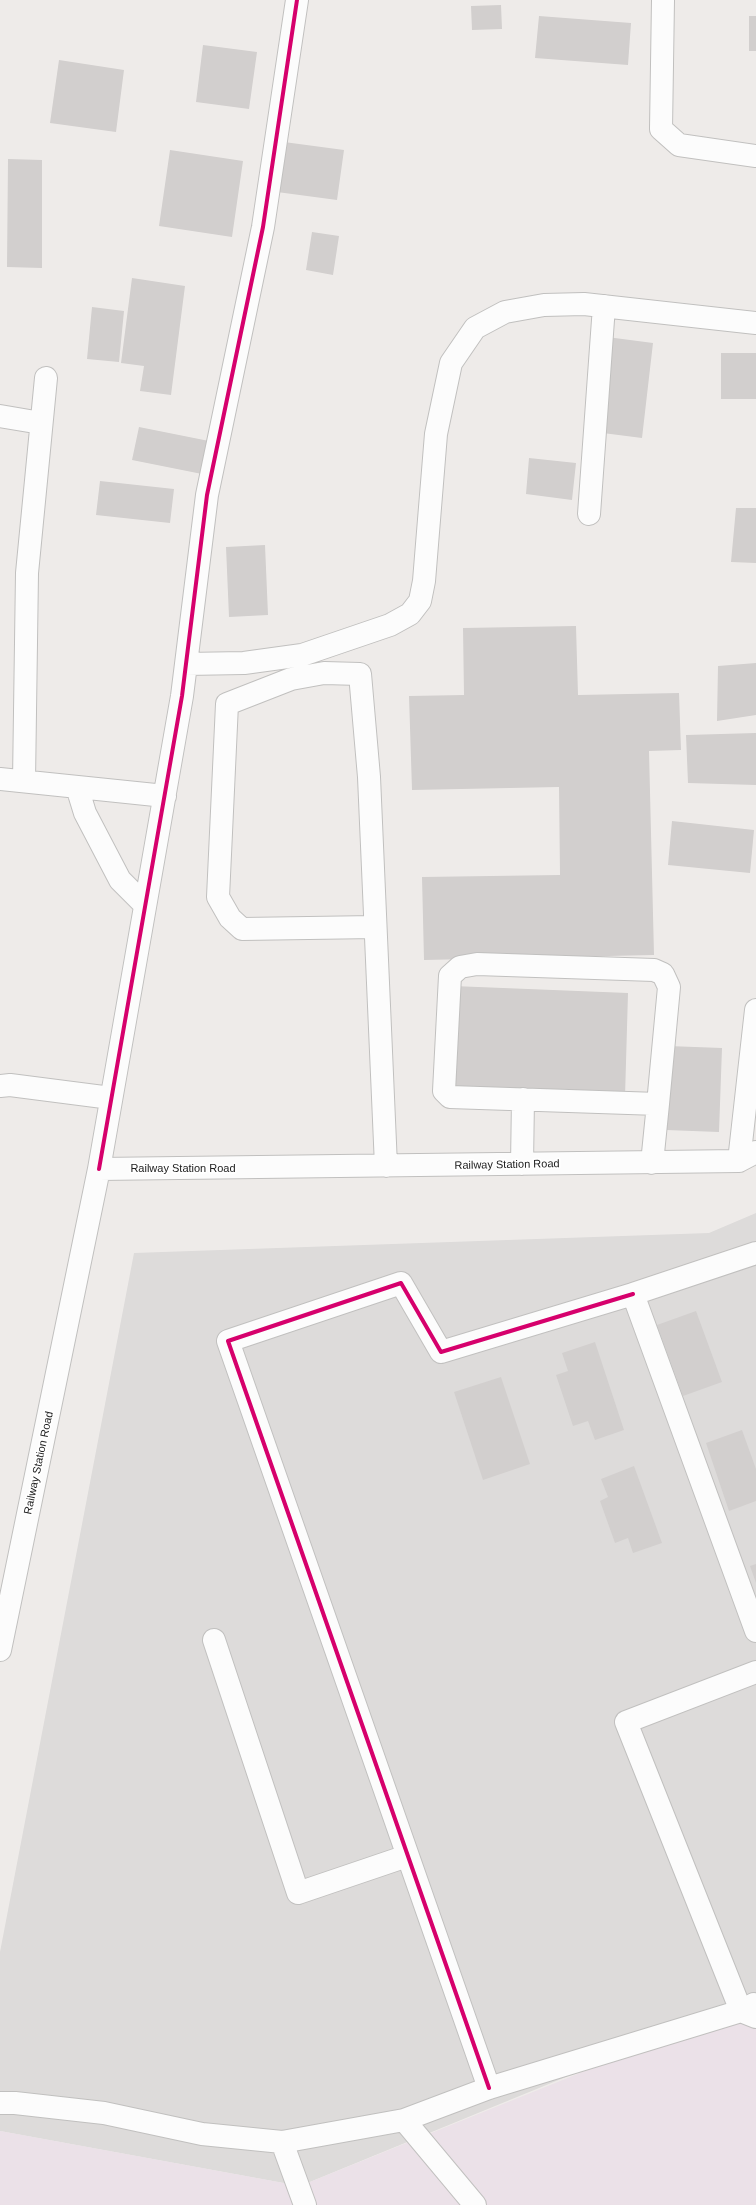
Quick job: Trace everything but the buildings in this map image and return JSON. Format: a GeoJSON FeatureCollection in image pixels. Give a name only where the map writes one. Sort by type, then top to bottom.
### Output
{"type":"FeatureCollection","features":[{"type":"Feature","properties":{"kind":"street"},"geometry":{"type":"LineString","coordinates":[[99,1170],[165,796],[186,664],[207,495],[263,228],[297,0]]}},
{"type":"Feature","properties":{"kind":"street"},"geometry":{"type":"LineString","coordinates":[[663,0],[661,129],[679,145],[756,156]]}},
{"type":"Feature","properties":{"kind":"street"},"geometry":{"type":"LineString","coordinates":[[186,664],[244,663],[302,655],[390,625],[410,614],[420,601],[424,581],[436,434],[451,363],[475,328],[505,312],[544,305],[604,306],[756,323]]}},
{"type":"Feature","properties":{"kind":"street"},"geometry":{"type":"LineString","coordinates":[[589,514],[604,306]]}},
{"type":"Feature","properties":{"kind":"street"},"geometry":{"type":"LineString","coordinates":[[24,781],[27,573],[46,378]]}},
{"type":"Feature","properties":{"kind":"street"},"geometry":{"type":"LineString","coordinates":[[0,416],[41,423]]}},
{"type":"Feature","properties":{"kind":"street"},"geometry":{"type":"LineString","coordinates":[[374,927],[242,929],[230,918],[218,897],[227,704],[291,679],[324,672],[360,674],[369,777],[374,927],[386,1166]]}},
{"type":"Feature","properties":{"kind":"street"},"geometry":{"type":"LineString","coordinates":[[0,779],[165,796]]}},
{"type":"Feature","properties":{"kind":"street"},"geometry":{"type":"LineString","coordinates":[[77,787],[85,813],[120,880],[145,905]]}},
{"type":"Feature","properties":{"kind":"street"},"geometry":{"type":"LineString","coordinates":[[652,1163],[658,1104],[669,987],[663,974],[654,970],[477,964],[460,967],[450,976],[444,1091],[450,1097],[658,1104]]}},
{"type":"Feature","properties":{"kind":"street"},"geometry":{"type":"LineString","coordinates":[[747,1157],[756,1010]]}},
{"type":"Feature","properties":{"kind":"street"},"geometry":{"type":"LineString","coordinates":[[0,1086],[10,1085],[111,1098]]}},
{"type":"Feature","properties":{"kind":"street"},"geometry":{"type":"LineString","coordinates":[[522,1164],[523,1099]]}},
{"type":"Feature","properties":{"kind":"street","name":"Railway Station Road"},"geometry":{"type":"LineString","coordinates":[[0,1650],[99,1170],[652,1163],[747,1157]]}},
{"type":"Feature","properties":{"kind":"street"},"geometry":{"type":"LineString","coordinates":[[489,2088],[228,1341],[401,1283],[441,1352],[633,1294],[756,1253]]}},
{"type":"Feature","properties":{"kind":"street"},"geometry":{"type":"LineString","coordinates":[[633,1294],[756,1631]]}},
{"type":"Feature","properties":{"kind":"street"},"geometry":{"type":"LineString","coordinates":[[214,1640],[298,1893],[407,1856]]}},
{"type":"Feature","properties":{"kind":"street"},"geometry":{"type":"LineString","coordinates":[[0,2103],[16,2103],[104,2113],[202,2134],[282,2142],[404,2120],[489,2088],[751,2010],[626,1722],[756,1672]]}},
{"type":"Feature","properties":{"kind":"street"},"geometry":{"type":"LineString","coordinates":[[404,2120],[475,2205]]}},
{"type":"Feature","properties":{"kind":"street"},"geometry":{"type":"LineString","coordinates":[[282,2142],[304,2205]]}},
{"type":"Feature","properties":{"kind":"shaded area"},"geometry":{"type":"Polygon","coordinates":[[[756,1213],[756,1999],[300,2186],[0,2131],[0,1952],[134,1253],[709,1233],[756,1213]]]}},
{"type":"Feature","properties":{"kind":"shaded area"},"geometry":{"type":"Polygon","coordinates":[[[756,2002],[756,2205],[0,2205],[0,2131],[300,2186],[756,2002]]]}},
{"type":"Feature","properties":{"kind":"cycle path"},"geometry":{"type":"LineString","coordinates":[[99,1169],[182,696],[207,495],[263,227],[297,0]]}},
{"type":"Feature","properties":{"kind":"cycle path"},"geometry":{"type":"LineString","coordinates":[[489,2088],[228,1341],[401,1283],[441,1352],[633,1294]]}}]}
